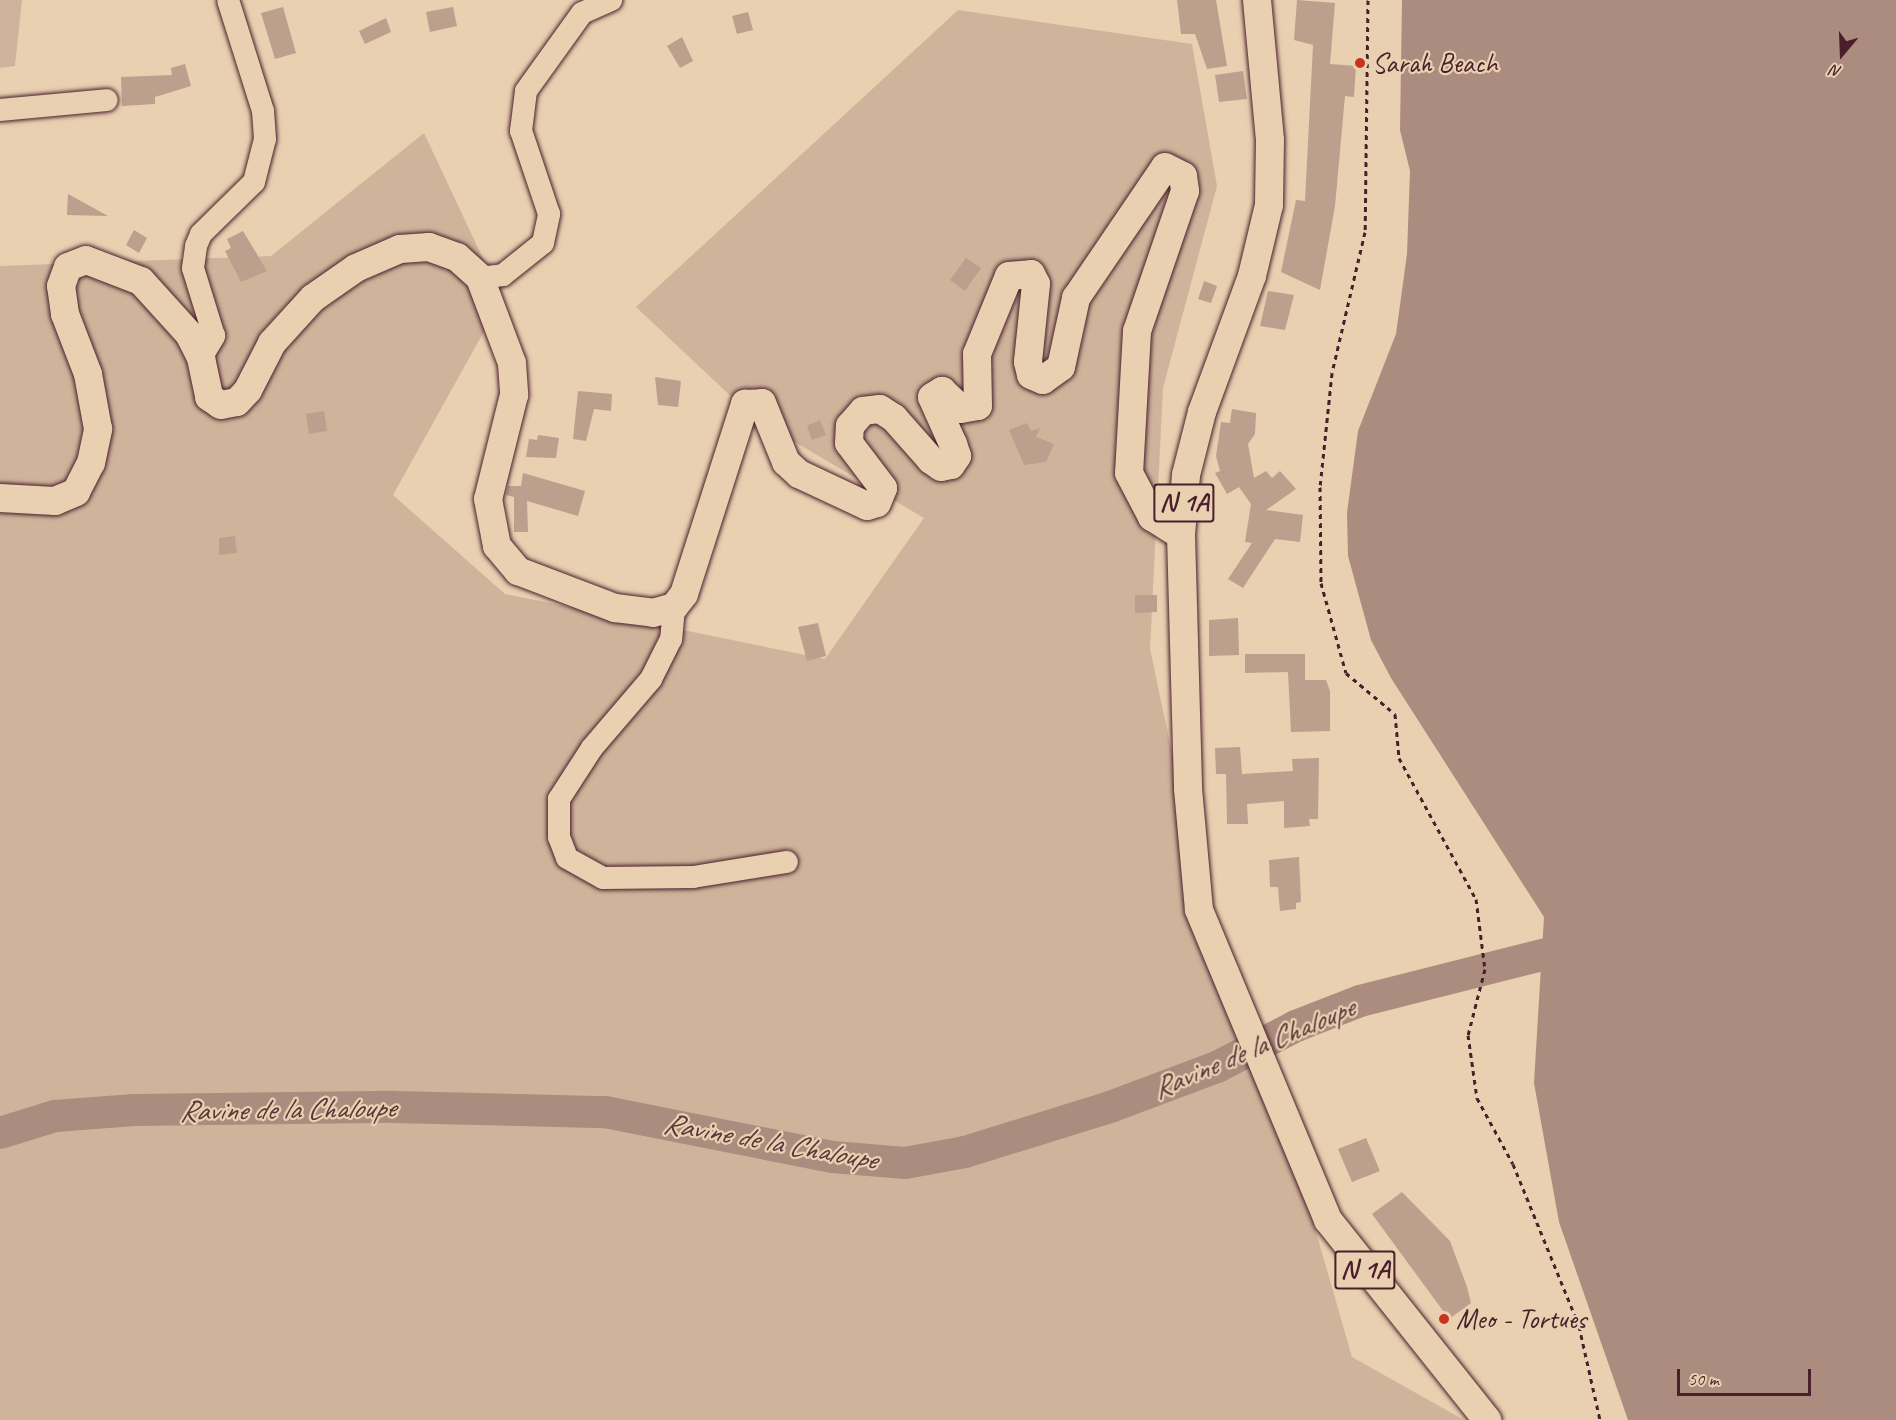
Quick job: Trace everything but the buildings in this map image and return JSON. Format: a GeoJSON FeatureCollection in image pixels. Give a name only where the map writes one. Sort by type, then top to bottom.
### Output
{"type":"FeatureCollection","features":[{"type":"Feature","properties":{"kind":"main road","name":"N 1A"},"geometry":{"type":"LineString","coordinates":[[1257,0],[1270,140],[1269,205],[1252,276],[1202,412],[1186,476],[1181,535],[1192,850],[1199,910],[1275,1100],[1328,1220],[1487,1420]]}},
{"type":"Feature","properties":{"kind":"main road"},"geometry":{"type":"LineString","coordinates":[[0,498],[55,501],[76,492],[91,463],[98,429],[88,374],[65,315],[61,286],[68,267],[86,260],[141,281],[169,308],[201,358],[209,398],[221,405],[237,402],[290,316],[356,268],[400,249],[429,247],[457,257],[480,278],[512,363],[514,395],[488,499],[497,546],[518,571],[615,608],[653,613],[674,607],[687,586],[745,404],[762,403],[786,462],[799,474],[867,506],[877,503],[883,488],[849,443],[850,426],[863,411],[880,409],[931,460],[941,467],[951,465],[957,456],[932,397],[942,391],[961,409],[978,406],[977,354],[1009,276],[1031,273],[1036,284],[1028,362],[1032,375],[1043,380],[1060,367],[1076,298],[1165,167],[1184,176],[1185,191],[1137,331],[1129,472],[1152,517],[1181,535]]}},
{"type":"Feature","properties":{"kind":"street"},"geometry":{"type":"LineString","coordinates":[[201,358],[214,336],[193,268],[196,246],[254,182],[265,139],[263,111],[228,0]]}},
{"type":"Feature","properties":{"kind":"street"},"geometry":{"type":"LineString","coordinates":[[480,278],[503,275],[543,243],[549,214],[521,131],[526,91],[582,13],[611,0]]}},
{"type":"Feature","properties":{"kind":"street"},"geometry":{"type":"LineString","coordinates":[[0,110],[107,100]]}},
{"type":"Feature","properties":{"kind":"street"},"geometry":{"type":"LineString","coordinates":[[674,607],[671,639],[651,679],[592,748],[559,798],[559,837],[567,858],[603,878],[693,877],[787,862]]}},
{"type":"Feature","properties":{"kind":"path"},"geometry":{"type":"LineString","coordinates":[[1368,0],[1365,232],[1332,373],[1320,487],[1321,583],[1346,673],[1395,714],[1400,758],[1476,899],[1485,969],[1468,1035],[1477,1098],[1513,1164],[1579,1326],[1600,1420]]}},
{"type":"Feature","properties":{"kind":"shaded area"},"geometry":{"type":"Polygon","coordinates":[[[0,0],[22,0],[15,66],[0,68],[0,0]]]}},
{"type":"Feature","properties":{"kind":"shaded area"},"geometry":{"type":"Polygon","coordinates":[[[1402,0],[1896,0],[1896,1420],[1628,1420],[1559,1222],[1534,1083],[1544,917],[1391,678],[1371,640],[1348,556],[1347,513],[1358,431],[1396,334],[1407,254],[1410,171],[1400,130],[1402,0]]]}},
{"type":"Feature","properties":{"kind":"shaded area"},"geometry":{"type":"Polygon","coordinates":[[[958,10],[1192,44],[1217,186],[1163,388],[1150,649],[1206,913],[1308,1204],[1352,1357],[1464,1420],[0,1420],[0,266],[271,256],[424,133],[502,299],[393,495],[505,594],[825,659],[924,518],[754,418],[636,307],[958,10]]]}},
{"type":"Feature","properties":{"kind":"waterway","name":"Ravine de la Chaloupe"},"geometry":{"type":"LineString","coordinates":[[0,1133],[55,1116],[134,1110],[393,1107],[605,1112],[833,1157],[905,1163],[965,1152],[1110,1107],[1217,1067],[1296,1026],[1360,1001],[1546,954]]}},
{"type":"Feature","properties":{"kind":"place","name":"Sarah Beach"},"geometry":{"type":"Point","coordinates":[1360,63]}},
{"type":"Feature","properties":{"kind":"place","name":"Meo - Tortues"},"geometry":{"type":"Point","coordinates":[1444,1319]}}]}
